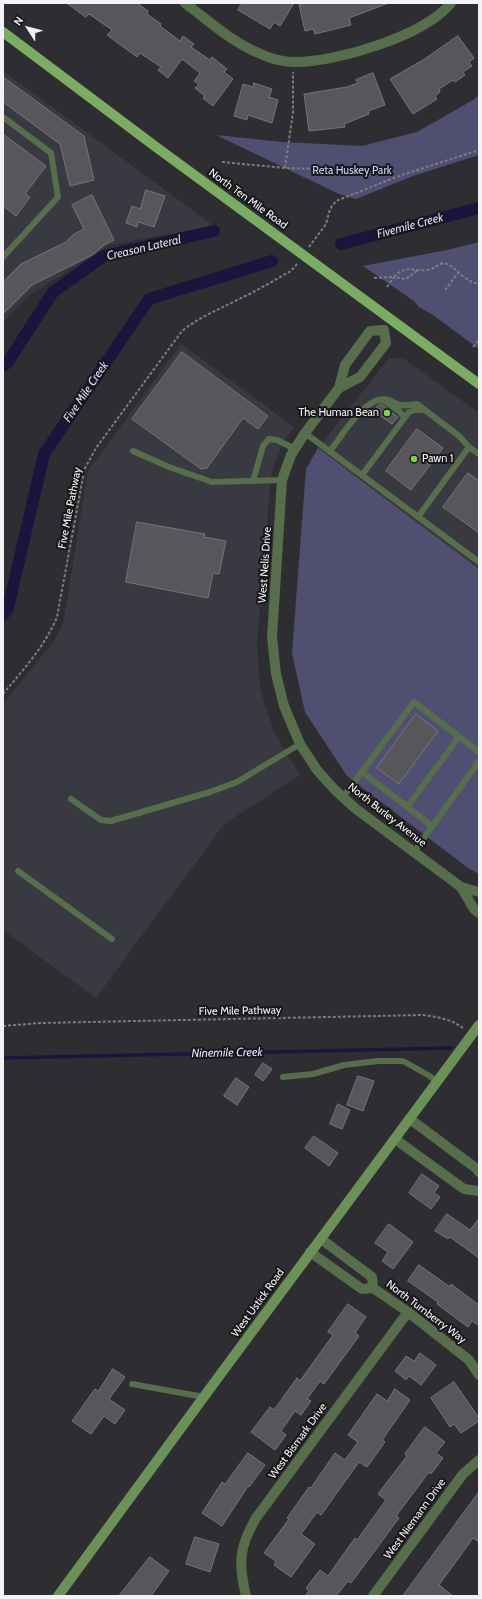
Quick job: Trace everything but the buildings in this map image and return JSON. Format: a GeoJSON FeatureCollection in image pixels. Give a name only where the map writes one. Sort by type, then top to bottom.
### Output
{"type":"FeatureCollection","features":[{"type":"Feature","properties":{"kind":"main road","name":"North Ten Mile Road"},"geometry":{"type":"LineString","coordinates":[[3,32],[156,147],[479,384]]}},
{"type":"Feature","properties":{"kind":"main road","name":"West Ustick Road"},"geometry":{"type":"LineString","coordinates":[[58,1596],[310,1252],[479,1025]]}},
{"type":"Feature","properties":{"kind":"street"},"geometry":{"type":"LineString","coordinates":[[185,3],[238,43],[264,56],[294,67],[328,60],[394,40],[425,24],[452,3]]}},
{"type":"Feature","properties":{"kind":"street","name":"West Nelis Drive"},"geometry":{"type":"LineString","coordinates":[[339,388],[360,377],[386,343],[384,330],[392,319]]}},
{"type":"Feature","properties":{"kind":"street","name":"West Nelis Drive"},"geometry":{"type":"LineString","coordinates":[[307,755],[300,744],[284,706],[276,674],[272,638],[282,480],[291,455],[305,433],[339,388],[345,365],[370,331],[384,330]]}},
{"type":"Feature","properties":{"kind":"street","name":"North Burley Avenue"},"geometry":{"type":"LineString","coordinates":[[307,755],[317,770],[356,809],[461,887],[479,892]]}},
{"type":"Feature","properties":{"kind":"street","name":"North Burley Avenue"},"geometry":{"type":"LineString","coordinates":[[461,887],[474,909],[479,913]]}},
{"type":"Feature","properties":{"kind":"street"},"geometry":{"type":"LineString","coordinates":[[410,1119],[479,1172]]}},
{"type":"Feature","properties":{"kind":"street"},"geometry":{"type":"LineString","coordinates":[[395,1139],[464,1189],[479,1191]]}},
{"type":"Feature","properties":{"kind":"street","name":"North Turnberry Way"},"geometry":{"type":"LineString","coordinates":[[321,1239],[372,1277],[373,1288]]}},
{"type":"Feature","properties":{"kind":"street","name":"North Turnberry Way"},"geometry":{"type":"LineString","coordinates":[[310,1252],[362,1289],[373,1288],[408,1312],[469,1360],[479,1375]]}},
{"type":"Feature","properties":{"kind":"street","name":"West Bismark Drive"},"geometry":{"type":"LineString","coordinates":[[246,1596],[241,1575],[241,1555],[247,1535],[256,1518],[408,1312]]}},
{"type":"Feature","properties":{"kind":"street","name":"West Niemann Drive"},"geometry":{"type":"LineString","coordinates":[[373,1596],[463,1474],[479,1460]]}},
{"type":"Feature","properties":{"kind":"lane"},"geometry":{"type":"LineString","coordinates":[[3,118],[51,153],[58,197],[3,257]]}},
{"type":"Feature","properties":{"kind":"lane"},"geometry":{"type":"LineString","coordinates":[[330,451],[368,403],[378,398],[388,398],[396,404],[404,406],[417,404],[460,436],[469,447],[479,454]]}},
{"type":"Feature","properties":{"kind":"lane"},"geometry":{"type":"LineString","coordinates":[[378,398],[384,400],[404,416]]}},
{"type":"Feature","properties":{"kind":"lane"},"geometry":{"type":"LineString","coordinates":[[362,475],[395,431],[404,416],[415,410],[424,410]]}},
{"type":"Feature","properties":{"kind":"lane"},"geometry":{"type":"LineString","coordinates":[[305,433],[479,562]]}},
{"type":"Feature","properties":{"kind":"lane"},"geometry":{"type":"LineString","coordinates":[[253,481],[263,446],[269,439],[277,440],[295,449]]}},
{"type":"Feature","properties":{"kind":"lane"},"geometry":{"type":"LineString","coordinates":[[418,517],[469,447]]}},
{"type":"Feature","properties":{"kind":"lane"},"geometry":{"type":"LineString","coordinates":[[133,451],[169,467],[212,482],[282,480]]}},
{"type":"Feature","properties":{"kind":"lane"},"geometry":{"type":"LineString","coordinates":[[343,797],[414,702],[479,752]]}},
{"type":"Feature","properties":{"kind":"lane"},"geometry":{"type":"LineString","coordinates":[[407,807],[459,736]]}},
{"type":"Feature","properties":{"kind":"lane"},"geometry":{"type":"LineString","coordinates":[[71,799],[101,820],[111,821],[210,792],[230,784],[300,744]]}},
{"type":"Feature","properties":{"kind":"lane"},"geometry":{"type":"LineString","coordinates":[[414,852],[479,761]]}},
{"type":"Feature","properties":{"kind":"lane"},"geometry":{"type":"LineString","coordinates":[[362,772],[432,826]]}},
{"type":"Feature","properties":{"kind":"lane"},"geometry":{"type":"LineString","coordinates":[[18,871],[112,939]]}},
{"type":"Feature","properties":{"kind":"lane"},"geometry":{"type":"LineString","coordinates":[[284,1077],[313,1074],[344,1065],[403,1061],[428,1074],[438,1082]]}},
{"type":"Feature","properties":{"kind":"lane"},"geometry":{"type":"LineString","coordinates":[[132,1384],[204,1397]]}},
{"type":"Feature","properties":{"kind":"path"},"geometry":{"type":"LineString","coordinates":[[285,168],[293,112],[294,67]]}},
{"type":"Feature","properties":{"kind":"path"},"geometry":{"type":"LineString","coordinates":[[317,236],[326,224],[332,205],[342,198],[396,176],[479,150]]}},
{"type":"Feature","properties":{"kind":"path"},"geometry":{"type":"LineString","coordinates":[[222,162],[285,168],[322,169]]}},
{"type":"Feature","properties":{"kind":"path"},"geometry":{"type":"LineString","coordinates":[[387,287],[394,277],[403,270],[430,270],[443,263],[451,265],[458,273],[469,281],[479,284]]}},
{"type":"Feature","properties":{"kind":"path"},"geometry":{"type":"LineString","coordinates":[[374,278],[394,277],[406,279],[418,270]]}},
{"type":"Feature","properties":{"kind":"path","name":"Five Mile Pathway"},"geometry":{"type":"LineString","coordinates":[[3,694],[51,632],[57,617],[83,477],[90,457],[182,331],[208,313],[240,299],[291,271]]}},
{"type":"Feature","properties":{"kind":"path"},"geometry":{"type":"LineString","coordinates":[[446,290],[458,273]]}},
{"type":"Feature","properties":{"kind":"path"},"geometry":{"type":"LineString","coordinates":[[473,347],[479,340]]}},
{"type":"Feature","properties":{"kind":"path","name":"Five Mile Pathway"},"geometry":{"type":"LineString","coordinates":[[3,1026],[40,1023],[423,1015],[440,1017],[454,1021],[472,1035]]}},
{"type":"Feature","properties":{"kind":"shaded area"},"geometry":{"type":"Polygon","coordinates":[[[3,71],[214,226],[109,245],[31,294],[3,322],[3,71]]]}},
{"type":"Feature","properties":{"kind":"shaded area"},"geometry":{"type":"Polygon","coordinates":[[[181,344],[294,427],[277,456],[271,476],[257,641],[260,689],[274,732],[300,775],[224,824],[96,998],[3,930],[3,704],[53,642],[63,624],[88,471],[181,344]]]}},
{"type":"Feature","properties":{"kind":"shaded area"},"geometry":{"type":"Polygon","coordinates":[[[389,358],[404,359],[479,413],[479,569],[318,448],[389,358]]]}},
{"type":"Feature","properties":{"kind":"green space","name":"Reta Huskey Park"},"geometry":{"type":"Polygon","coordinates":[[[479,95],[479,155],[413,176],[356,199],[339,194],[216,135],[282,142],[362,146],[417,132],[473,100],[479,95]]]}},
{"type":"Feature","properties":{"kind":"green space"},"geometry":{"type":"Polygon","coordinates":[[[479,242],[479,349],[433,315],[419,307],[414,301],[363,266],[447,250],[479,242]]]}},
{"type":"Feature","properties":{"kind":"green space"},"geometry":{"type":"Polygon","coordinates":[[[318,448],[479,569],[479,874],[468,868],[347,776],[305,712],[292,653],[306,469],[318,448]]]}},
{"type":"Feature","properties":{"kind":"waterway","name":"Fivemile Creek"},"geometry":{"type":"LineString","coordinates":[[341,244],[479,208]]}},
{"type":"Feature","properties":{"kind":"waterway","name":"Creason Lateral"},"geometry":{"type":"LineString","coordinates":[[3,366],[8,362],[53,292],[104,256],[214,231]]}},
{"type":"Feature","properties":{"kind":"waterway","name":"Five Mile Creek"},"geometry":{"type":"LineString","coordinates":[[3,615],[8,608],[44,454],[149,299],[272,261]]}},
{"type":"Feature","properties":{"kind":"waterway","name":"Ninemile Creek"},"geometry":{"type":"LineString","coordinates":[[3,1058],[451,1048]]}},
{"type":"Feature","properties":{"kind":"place","name":"The Human Bean"},"geometry":{"type":"Point","coordinates":[387,413]}},
{"type":"Feature","properties":{"kind":"place","name":"Pawn 1"},"geometry":{"type":"Point","coordinates":[414,459]}}]}
